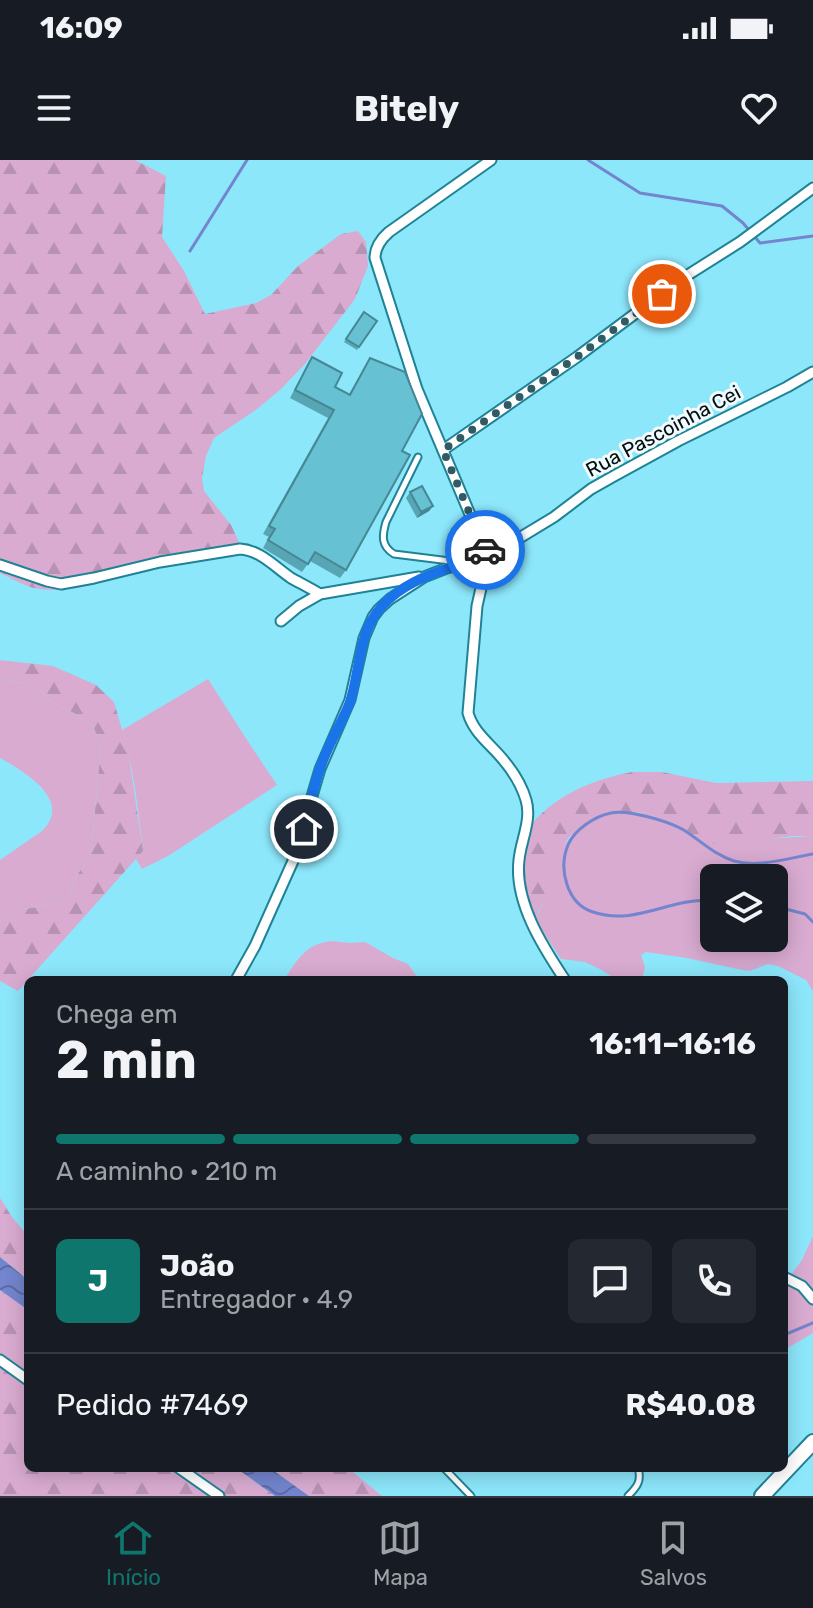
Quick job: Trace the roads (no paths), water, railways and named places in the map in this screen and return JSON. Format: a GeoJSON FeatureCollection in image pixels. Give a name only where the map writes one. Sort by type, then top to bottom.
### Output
{"type":"FeatureCollection","features":[{"type":"Feature","properties":{"kind":"street"},"geometry":{"type":"LineString","coordinates":[[491,160],[389,232],[375,250],[377,266],[417,389],[488,557],[477,606],[468,713],[477,732],[506,762],[522,789],[528,809],[518,864],[520,882],[531,919],[563,976]]}},
{"type":"Feature","properties":{"kind":"street"},"geometry":{"type":"LineString","coordinates":[[443,450],[813,188]]}},
{"type":"Feature","properties":{"kind":"street","name":"Rua Pascoinha Cei"},"geometry":{"type":"LineString","coordinates":[[238,976],[293,861],[320,769],[350,700],[369,626],[390,599],[424,577],[488,557],[554,517],[591,489],[813,372]]}},
{"type":"Feature","properties":{"kind":"street"},"geometry":{"type":"LineString","coordinates":[[0,565],[61,584],[160,562],[240,549],[248,550],[320,594]]}},
{"type":"Feature","properties":{"kind":"street"},"geometry":{"type":"LineString","coordinates":[[281,621],[320,594],[424,577]]}},
{"type":"Feature","properties":{"kind":"street"},"geometry":{"type":"LineString","coordinates":[[788,1279],[802,1286],[813,1299]]}},
{"type":"Feature","properties":{"kind":"street"},"geometry":{"type":"LineString","coordinates":[[0,1360],[24,1377]]}},
{"type":"Feature","properties":{"kind":"street"},"geometry":{"type":"LineString","coordinates":[[788,1468],[813,1442]]}},
{"type":"Feature","properties":{"kind":"street"},"geometry":{"type":"LineString","coordinates":[[185,1472],[219,1496]]}},
{"type":"Feature","properties":{"kind":"street"},"geometry":{"type":"LineString","coordinates":[[762,1496],[784,1472]]}},
{"type":"Feature","properties":{"kind":"lane"},"geometry":{"type":"LineString","coordinates":[[418,457],[386,522],[383,541],[387,550],[394,554],[467,563]]}},
{"type":"Feature","properties":{"kind":"lane"},"geometry":{"type":"LineString","coordinates":[[448,1472],[471,1496]]}},
{"type":"Feature","properties":{"kind":"lane"},"geometry":{"type":"LineString","coordinates":[[628,1496],[640,1481],[639,1472]]}},
{"type":"Feature","properties":{"kind":"water"},"geometry":{"type":"Polygon","coordinates":[[[0,1257],[24,1277],[24,1307],[0,1290],[0,1257]]]}},
{"type":"Feature","properties":{"kind":"water"},"geometry":{"type":"Polygon","coordinates":[[[242,1472],[276,1472],[309,1496],[275,1496],[242,1472]]]}},
{"type":"Feature","properties":{"kind":"waterway"},"geometry":{"type":"LineString","coordinates":[[190,251],[247,160]]}},
{"type":"Feature","properties":{"kind":"waterway"},"geometry":{"type":"LineString","coordinates":[[588,160],[640,193],[722,206],[743,223],[760,243],[813,236]]}},
{"type":"Feature","properties":{"kind":"waterway"},"geometry":{"type":"LineString","coordinates":[[700,901],[625,916],[593,912],[577,902],[567,884],[564,864],[568,845],[575,834],[592,820],[618,812],[647,816],[675,826],[720,855],[743,863],[763,863],[813,854]]}},
{"type":"Feature","properties":{"kind":"waterway"},"geometry":{"type":"LineString","coordinates":[[788,910],[805,914],[813,922]]}},
{"type":"Feature","properties":{"kind":"waterway"},"geometry":{"type":"LineString","coordinates":[[788,1333],[813,1323]]}}]}
